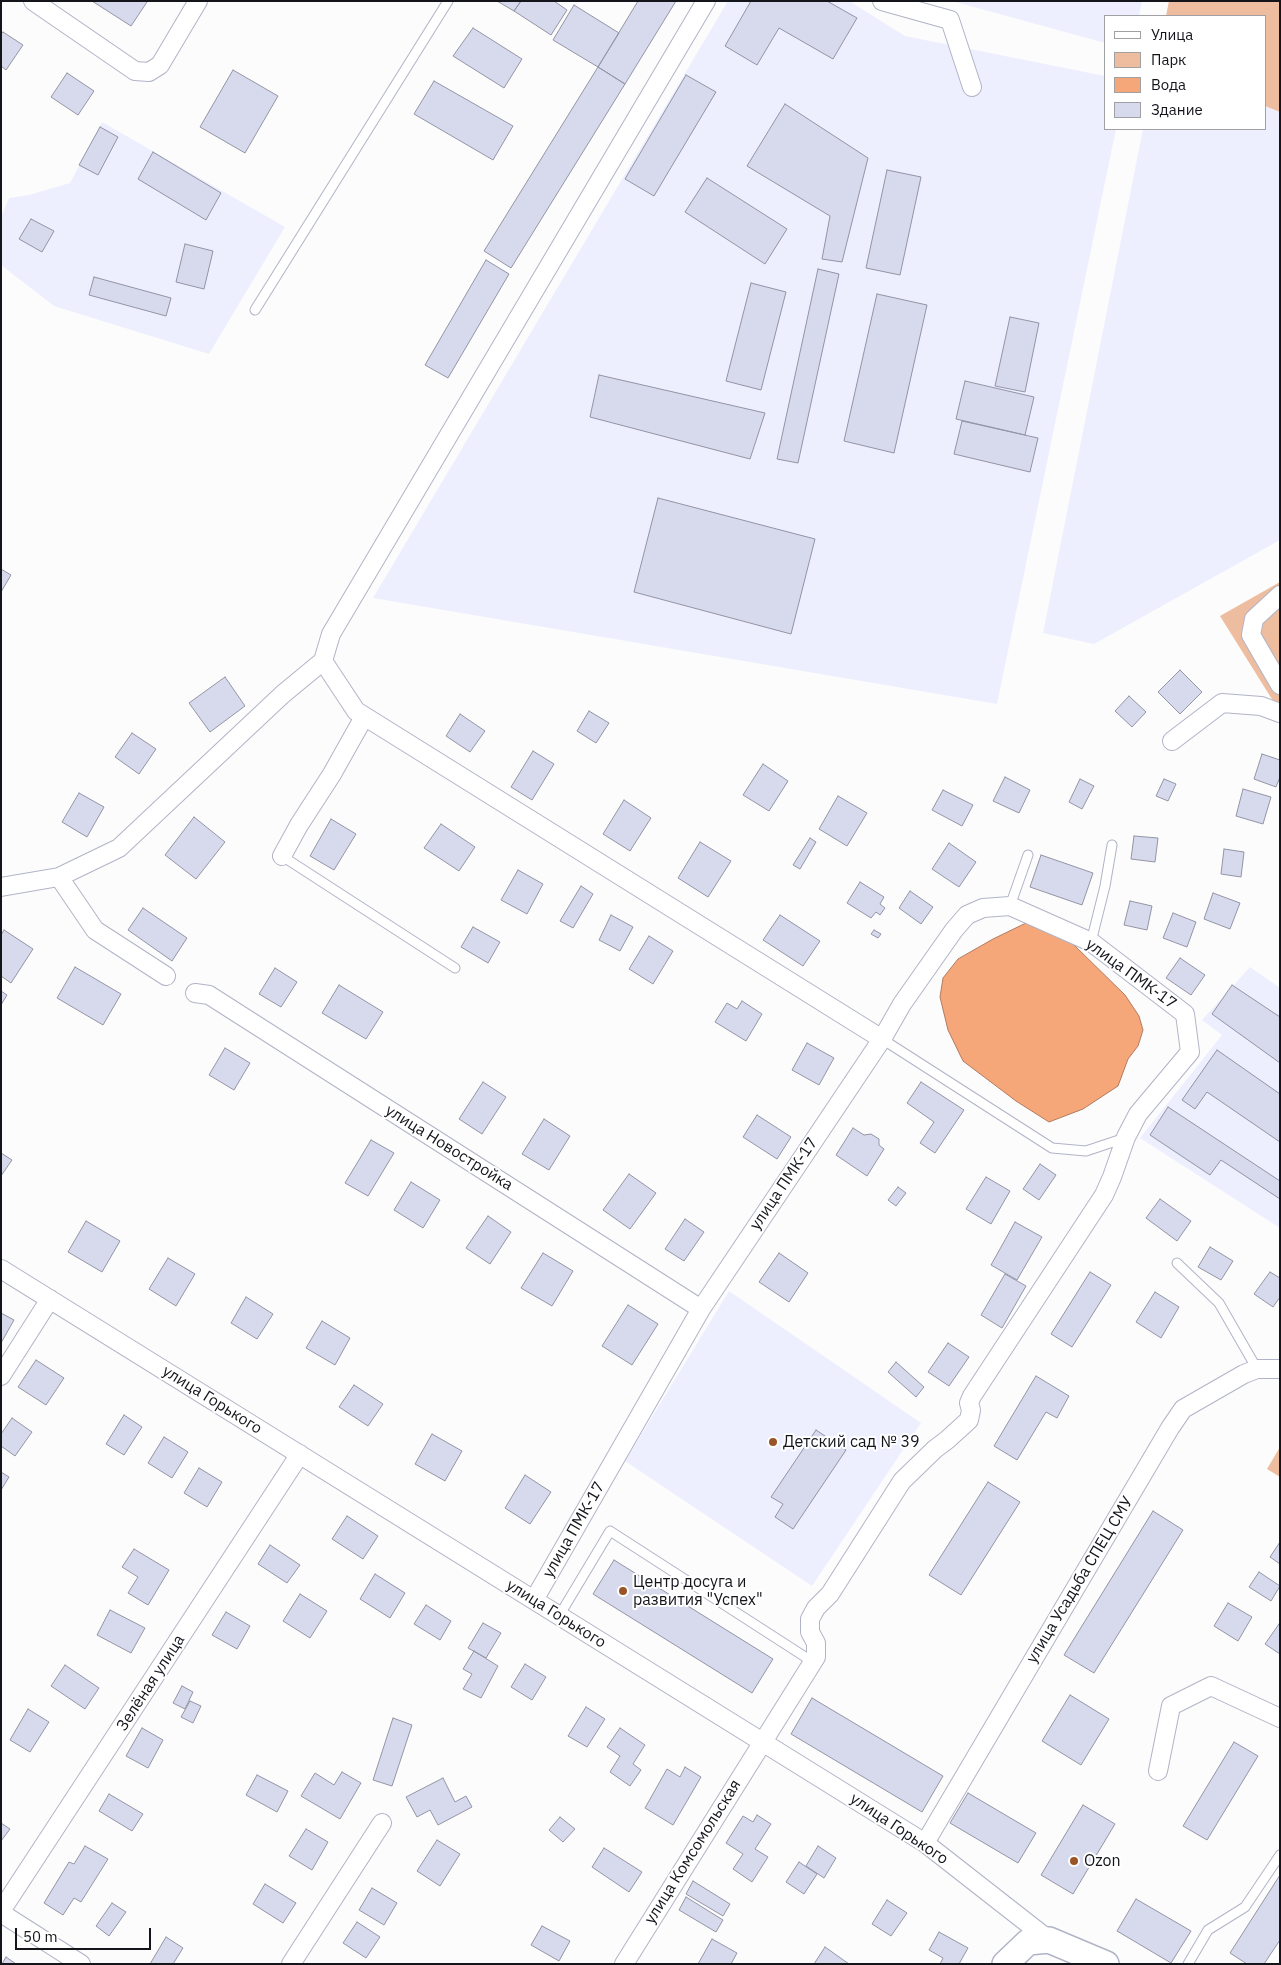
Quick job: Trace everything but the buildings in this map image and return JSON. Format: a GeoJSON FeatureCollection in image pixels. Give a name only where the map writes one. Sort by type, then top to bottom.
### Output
{"type":"FeatureCollection","features":[{"type":"Feature","properties":{"kind":"street"},"geometry":{"type":"LineString","coordinates":[[33,1],[135,71],[149,72],[160,65],[198,1]]}},
{"type":"Feature","properties":{"kind":"street"},"geometry":{"type":"LineString","coordinates":[[1,887],[59,877],[119,848],[283,694],[323,661],[331,634],[706,1]]}},
{"type":"Feature","properties":{"kind":"street"},"geometry":{"type":"LineString","coordinates":[[882,1],[950,20],[972,87]]}},
{"type":"Feature","properties":{"kind":"street"},"geometry":{"type":"LineString","coordinates":[[1280,595],[1254,619],[1251,635],[1280,685]]}},
{"type":"Feature","properties":{"kind":"street"},"geometry":{"type":"LineString","coordinates":[[323,661],[356,711],[364,717],[882,1039]]}},
{"type":"Feature","properties":{"kind":"street"},"geometry":{"type":"LineString","coordinates":[[1172,741],[1222,703],[1261,706],[1280,712]]}},
{"type":"Feature","properties":{"kind":"street"},"geometry":{"type":"LineString","coordinates":[[282,856],[364,717]]}},
{"type":"Feature","properties":{"kind":"street"},"geometry":{"type":"LineString","coordinates":[[59,877],[95,930],[166,976]]}},
{"type":"Feature","properties":{"kind":"street","name":"улица ПМК-17"},"geometry":{"type":"LineString","coordinates":[[534,1600],[701,1309],[882,1039],[902,1004],[954,930],[967,915],[983,908],[1010,906],[1091,942],[1185,1014],[1190,1052],[1138,1114],[1126,1137],[1112,1177],[1098,1206],[972,1396],[969,1404],[971,1410],[969,1420],[935,1449],[902,1482],[830,1594],[816,1608],[810,1619],[810,1632],[816,1643],[816,1657],[813,1662]]}},
{"type":"Feature","properties":{"kind":"street","name":"улица Новостройка"},"geometry":{"type":"LineString","coordinates":[[195,993],[209,995],[701,1309]]}},
{"type":"Feature","properties":{"kind":"street","name":"улица Горького"},"geometry":{"type":"LineString","coordinates":[[1,1268],[924,1843],[1049,1940],[1106,1964]]}},
{"type":"Feature","properties":{"kind":"street"},"geometry":{"type":"LineString","coordinates":[[1,1376],[50,1299]]}},
{"type":"Feature","properties":{"kind":"street","name":"улица Усадьба СПЕЦ СМУ"},"geometry":{"type":"LineString","coordinates":[[924,1843],[1183,1409],[1244,1374],[1258,1369],[1280,1369]]}},
{"type":"Feature","properties":{"kind":"street","name":"Зелёная улица"},"geometry":{"type":"LineString","coordinates":[[1,1912],[300,1454]]}},
{"type":"Feature","properties":{"kind":"street"},"geometry":{"type":"LineString","coordinates":[[762,1741],[813,1662]]}},
{"type":"Feature","properties":{"kind":"street"},"geometry":{"type":"LineString","coordinates":[[1158,1771],[1171,1706],[1211,1686],[1280,1718]]}},
{"type":"Feature","properties":{"kind":"street","name":"улица Комсомольская"},"geometry":{"type":"LineString","coordinates":[[624,1964],[762,1741]]}},
{"type":"Feature","properties":{"kind":"street"},"geometry":{"type":"LineString","coordinates":[[291,1964],[382,1824]]}},
{"type":"Feature","properties":{"kind":"street"},"geometry":{"type":"LineString","coordinates":[[1,1912],[81,1964]]}},
{"type":"Feature","properties":{"kind":"street"},"geometry":{"type":"LineString","coordinates":[[1005,1964],[1028,1942],[1049,1940]]}},
{"type":"Feature","properties":{"kind":"lane"},"geometry":{"type":"LineString","coordinates":[[255,310],[448,1]]}},
{"type":"Feature","properties":{"kind":"lane"},"geometry":{"type":"LineString","coordinates":[[1091,942],[1105,886],[1112,845]]}},
{"type":"Feature","properties":{"kind":"lane"},"geometry":{"type":"LineString","coordinates":[[1010,906],[1028,855]]}},
{"type":"Feature","properties":{"kind":"lane"},"geometry":{"type":"LineString","coordinates":[[282,856],[456,968]]}},
{"type":"Feature","properties":{"kind":"lane"},"geometry":{"type":"LineString","coordinates":[[882,1039],[1052,1148],[1086,1151],[1126,1137]]}},
{"type":"Feature","properties":{"kind":"lane"},"geometry":{"type":"LineString","coordinates":[[1177,1263],[1219,1303],[1258,1369]]}},
{"type":"Feature","properties":{"kind":"lane"},"geometry":{"type":"LineString","coordinates":[[558,1616],[610,1531],[813,1662]]}},
{"type":"Feature","properties":{"kind":"lane"},"geometry":{"type":"LineString","coordinates":[[1188,1964],[1208,1930],[1244,1907],[1280,1855]]}},
{"type":"Feature","properties":{"kind":"shaded area"},"geometry":{"type":"Polygon","coordinates":[[[728,1],[849,1],[905,36],[1104,76],[1104,130],[1116,130],[997,704],[373,598],[728,1]]]}},
{"type":"Feature","properties":{"kind":"shaded area"},"geometry":{"type":"Polygon","coordinates":[[[952,1],[1142,1],[1139,15],[1104,15],[1104,43],[952,1]]]}},
{"type":"Feature","properties":{"kind":"shaded area"},"geometry":{"type":"Polygon","coordinates":[[[1266,106],[1280,112],[1280,540],[1094,644],[1043,633],[1143,130],[1266,130],[1266,106]]]}},
{"type":"Feature","properties":{"kind":"shaded area"},"geometry":{"type":"Polygon","coordinates":[[[102,122],[285,227],[209,354],[54,306],[1,265],[1,217],[9,198],[29,195],[70,183],[102,122]]]}},
{"type":"Feature","properties":{"kind":"shaded area"},"geometry":{"type":"Polygon","coordinates":[[[1250,967],[1280,988],[1280,1228],[1140,1138],[1222,1035],[1202,1020],[1250,967]]]}},
{"type":"Feature","properties":{"kind":"shaded area","name":"Детский сад № 39"},"geometry":{"type":"Polygon","coordinates":[[[729,1291],[921,1423],[812,1586],[625,1461],[729,1291]]]}},
{"type":"Feature","properties":{"kind":"green space"},"geometry":{"type":"Polygon","coordinates":[[[1169,1],[1280,1],[1280,112],[1266,106],[1266,15],[1166,15],[1169,1]]]}},
{"type":"Feature","properties":{"kind":"green space"},"geometry":{"type":"Polygon","coordinates":[[[1280,582],[1280,712],[1220,616],[1280,582]]]}},
{"type":"Feature","properties":{"kind":"green space"},"geometry":{"type":"Polygon","coordinates":[[[1280,1447],[1280,1477],[1267,1469],[1280,1447]]]}},
{"type":"Feature","properties":{"kind":"water"},"geometry":{"type":"Polygon","coordinates":[[[1026,923],[1041,924],[1057,932],[1074,945],[1125,995],[1139,1016],[1143,1030],[1138,1046],[1128,1059],[1118,1086],[1083,1109],[1049,1122],[1016,1101],[963,1061],[948,1030],[940,997],[943,978],[958,959],[1026,923]]]}},
{"type":"Feature","properties":{"kind":"place","name":"Детский сад № 39"},"geometry":{"type":"Point","coordinates":[773,1442]}},
{"type":"Feature","properties":{"kind":"place","name":"Центр досуга и развития \"Успех\""},"geometry":{"type":"Point","coordinates":[623,1591]}},
{"type":"Feature","properties":{"kind":"place","name":"Ozon"},"geometry":{"type":"Point","coordinates":[1074,1861]}}]}
